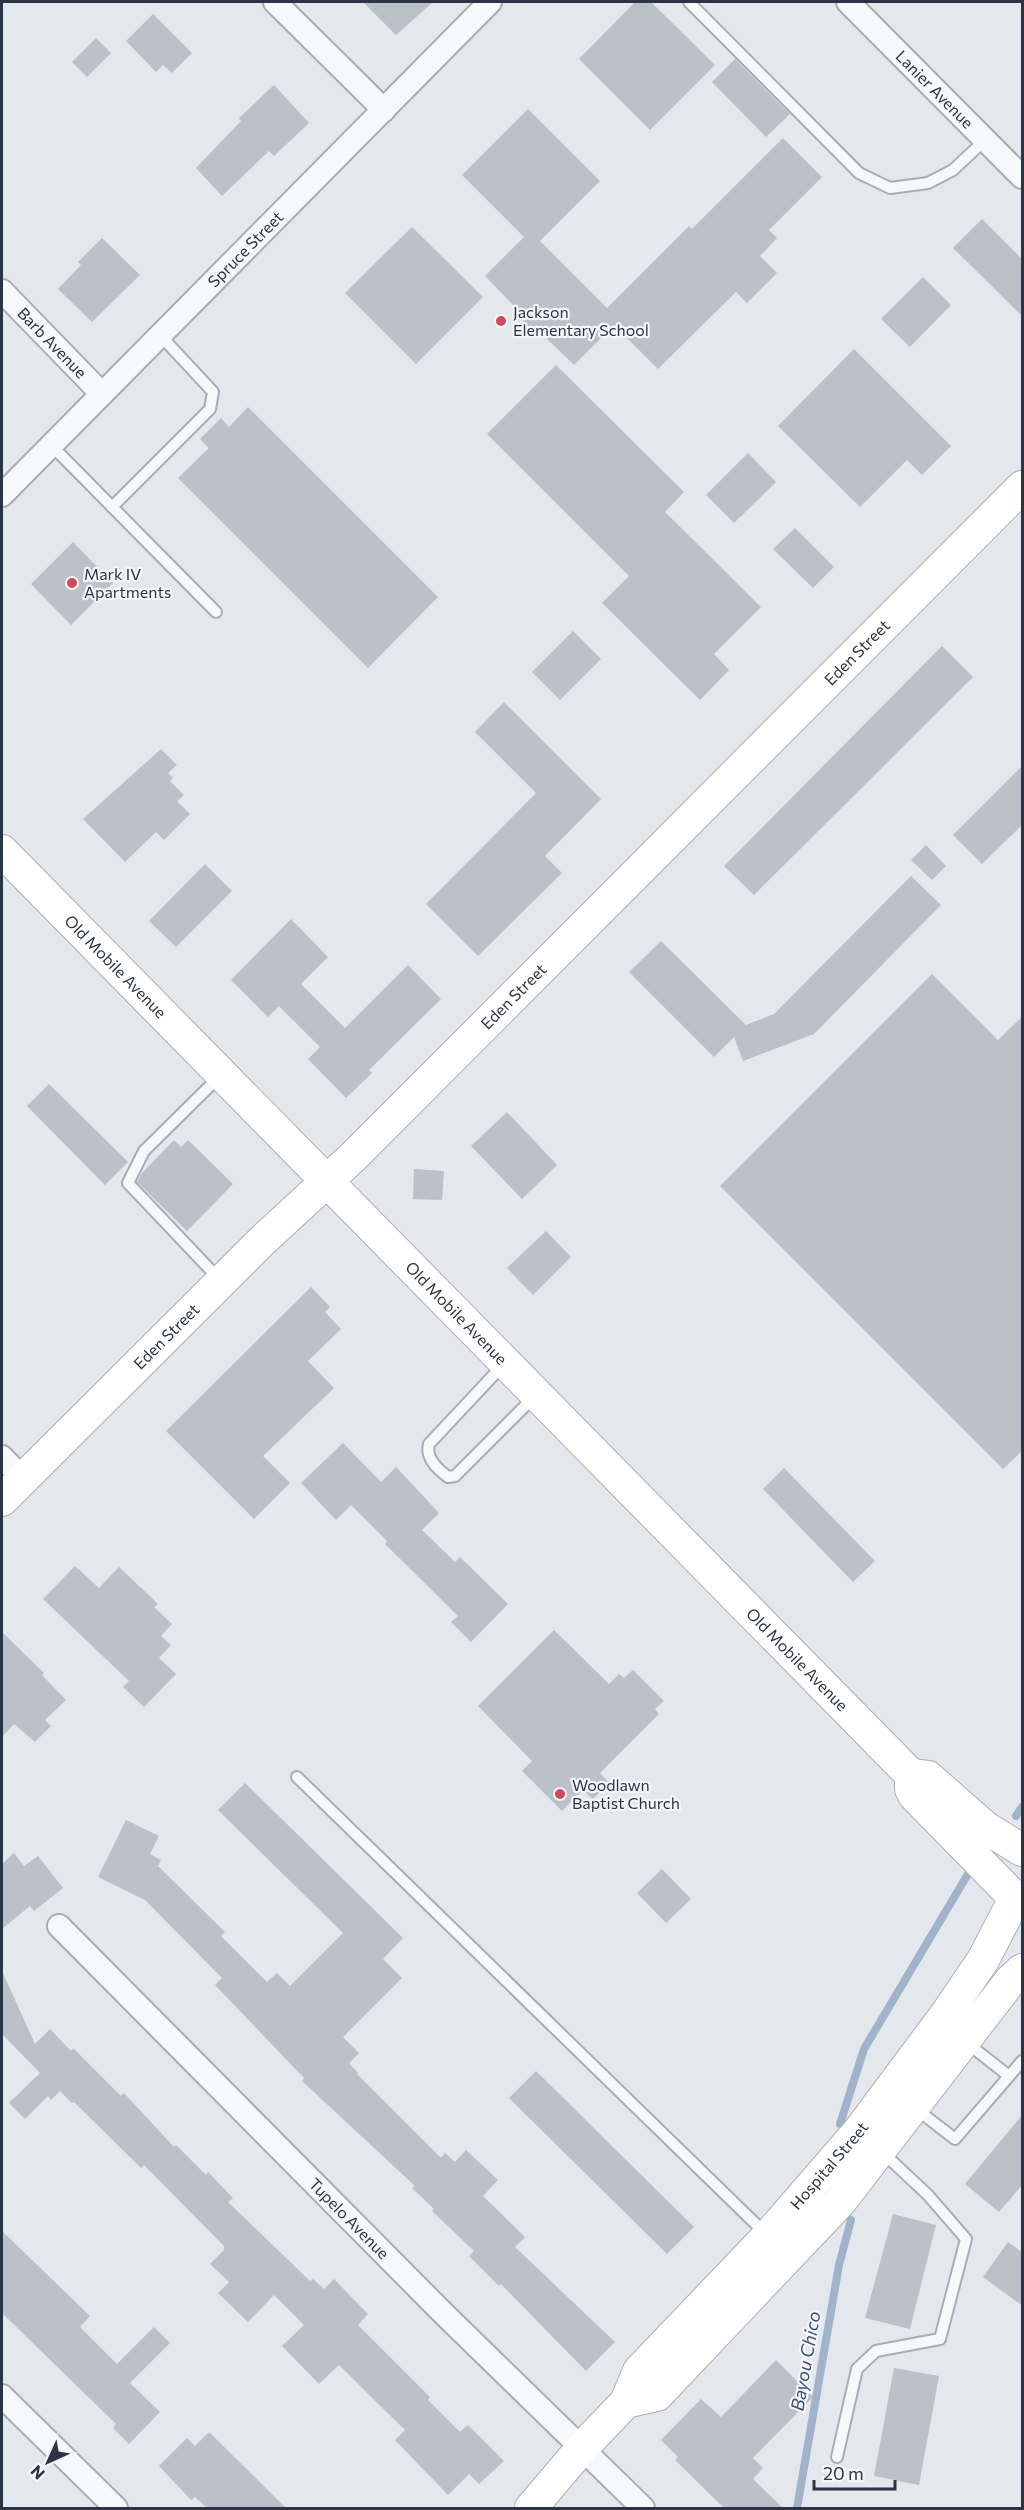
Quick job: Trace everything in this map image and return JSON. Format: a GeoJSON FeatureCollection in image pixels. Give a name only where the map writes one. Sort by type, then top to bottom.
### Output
{"type":"FeatureCollection","features":[{"type":"Feature","properties":{"kind":"street"},"geometry":{"type":"LineString","coordinates":[[276,2],[384,110]]}},
{"type":"Feature","properties":{"kind":"street","name":"Spruce Street"},"geometry":{"type":"LineString","coordinates":[[2,495],[490,2]]}},
{"type":"Feature","properties":{"kind":"street","name":"Lanier Avenue"},"geometry":{"type":"LineString","coordinates":[[848,2],[1023,177]]}},
{"type":"Feature","properties":{"kind":"street","name":"Barb Avenue"},"geometry":{"type":"LineString","coordinates":[[2,291],[102,394]]}},
{"type":"Feature","properties":{"kind":"street","name":"Eden Street"},"geometry":{"type":"LineString","coordinates":[[9,1479],[326,1182],[1021,492]]}},
{"type":"Feature","properties":{"kind":"street","name":"Old Mobile Avenue"},"geometry":{"type":"LineString","coordinates":[[2,850],[910,1775],[928,1777],[986,1828],[1023,1850]]}},
{"type":"Feature","properties":{"kind":"street","name":"Old Mobile Avenue"},"geometry":{"type":"LineString","coordinates":[[910,1775],[914,1795],[1016,1903]]}},
{"type":"Feature","properties":{"kind":"street","name":"Hospital Street"},"geometry":{"type":"LineString","coordinates":[[531,2508],[581,2449],[626,2402],[639,2371],[779,2245],[870,2141],[903,2098],[1016,1903]]}},
{"type":"Feature","properties":{"kind":"street","name":"Tupelo Avenue"},"geometry":{"type":"LineString","coordinates":[[59,1926],[91,1961],[643,2508]]}},
{"type":"Feature","properties":{"kind":"street","name":"Hospital Street"},"geometry":{"type":"LineString","coordinates":[[903,2098],[964,2041],[1011,1980],[1023,1970]]}},
{"type":"Feature","properties":{"kind":"street"},"geometry":{"type":"LineString","coordinates":[[2,2396],[116,2508]]}},
{"type":"Feature","properties":{"kind":"lane"},"geometry":{"type":"LineString","coordinates":[[689,2],[859,173],[890,188],[928,183],[953,170],[985,140]]}},
{"type":"Feature","properties":{"kind":"lane"},"geometry":{"type":"LineString","coordinates":[[112,507],[210,409],[213,392],[160,336]]}},
{"type":"Feature","properties":{"kind":"lane"},"geometry":{"type":"LineString","coordinates":[[51,445],[216,612]]}},
{"type":"Feature","properties":{"kind":"lane"},"geometry":{"type":"LineString","coordinates":[[221,1075],[144,1151],[128,1183],[221,1282]]}},
{"type":"Feature","properties":{"kind":"lane"},"geometry":{"type":"LineString","coordinates":[[505,1363],[429,1443],[428,1456],[444,1475],[451,1479],[455,1476],[536,1395]]}},
{"type":"Feature","properties":{"kind":"lane"},"geometry":{"type":"LineString","coordinates":[[297,1777],[779,2245]]}},
{"type":"Feature","properties":{"kind":"lane"},"geometry":{"type":"LineString","coordinates":[[964,2041],[1009,2076]]}},
{"type":"Feature","properties":{"kind":"lane"},"geometry":{"type":"LineString","coordinates":[[903,2098],[955,2139],[1023,2061]]}},
{"type":"Feature","properties":{"kind":"lane"},"geometry":{"type":"LineString","coordinates":[[837,2457],[857,2369],[876,2351],[940,2339],[966,2240],[928,2195],[870,2141]]}},
{"type":"Feature","properties":{"kind":"building"},"geometry":{"type":"Polygon","coordinates":[[[363,2],[433,2],[396,35],[363,2]]]}},
{"type":"Feature","properties":{"kind":"building"},"geometry":{"type":"Polygon","coordinates":[[[635,2],[651,2],[715,65],[650,130],[579,59],[635,2]]]}},
{"type":"Feature","properties":{"kind":"building"},"geometry":{"type":"Polygon","coordinates":[[[153,14],[192,53],[172,73],[163,65],[156,72],[126,41],[153,14]]]}},
{"type":"Feature","properties":{"kind":"building"},"geometry":{"type":"Polygon","coordinates":[[[96,38],[111,53],[87,77],[72,62],[96,38]]]}},
{"type":"Feature","properties":{"kind":"building"},"geometry":{"type":"Polygon","coordinates":[[[735,59],[790,114],[766,137],[712,82],[735,59]]]}},
{"type":"Feature","properties":{"kind":"building"},"geometry":{"type":"Polygon","coordinates":[[[274,85],[309,123],[274,156],[269,151],[222,196],[196,168],[241,121],[239,118],[274,85]]]}},
{"type":"Feature","properties":{"kind":"building"},"geometry":{"type":"Polygon","coordinates":[[[528,109],[600,181],[540,241],[607,308],[689,226],[692,229],[783,138],[822,177],[769,230],[777,238],[760,256],[777,273],[747,303],[736,292],[658,369],[614,325],[574,365],[541,333],[525,325],[517,309],[485,276],[524,237],[462,175],[528,109]]]}},
{"type":"Feature","properties":{"kind":"building"},"geometry":{"type":"Polygon","coordinates":[[[982,219],[1023,260],[1023,317],[953,248],[982,219]]]}},
{"type":"Feature","properties":{"kind":"building"},"geometry":{"type":"Polygon","coordinates":[[[412,227],[483,297],[416,364],[345,293],[412,227]]]}},
{"type":"Feature","properties":{"kind":"building"},"geometry":{"type":"Polygon","coordinates":[[[102,238],[140,275],[92,322],[58,289],[81,265],[78,262],[102,238]]]}},
{"type":"Feature","properties":{"kind":"building"},"geometry":{"type":"Polygon","coordinates":[[[923,277],[951,305],[910,347],[881,319],[923,277]]]}},
{"type":"Feature","properties":{"kind":"building"},"geometry":{"type":"Polygon","coordinates":[[[854,349],[951,446],[922,475],[907,460],[860,507],[778,426],[854,349]]]}},
{"type":"Feature","properties":{"kind":"building"},"geometry":{"type":"Polygon","coordinates":[[[556,365],[684,492],[665,512],[761,607],[714,654],[729,670],[700,700],[602,603],[629,576],[487,434],[556,365]]]}},
{"type":"Feature","properties":{"kind":"building"},"geometry":{"type":"Polygon","coordinates":[[[248,407],[438,597],[368,668],[178,478],[209,448],[200,439],[221,418],[229,427],[248,407]]]}},
{"type":"Feature","properties":{"kind":"building"},"geometry":{"type":"Polygon","coordinates":[[[748,453],[776,482],[734,523],[706,495],[748,453]]]}},
{"type":"Feature","properties":{"kind":"building"},"geometry":{"type":"Polygon","coordinates":[[[795,528],[834,567],[813,588],[773,549],[795,528]]]}},
{"type":"Feature","properties":{"kind":"building","name":"Mark IV Apartments"},"geometry":{"type":"Polygon","coordinates":[[[73,542],[113,583],[71,625],[31,584],[73,542]]]}},
{"type":"Feature","properties":{"kind":"building"},"geometry":{"type":"Polygon","coordinates":[[[573,631],[601,659],[560,700],[532,672],[573,631]]]}},
{"type":"Feature","properties":{"kind":"building"},"geometry":{"type":"Polygon","coordinates":[[[942,646],[973,677],[754,895],[724,866],[942,646]]]}},
{"type":"Feature","properties":{"kind":"building"},"geometry":{"type":"Polygon","coordinates":[[[504,702],[601,799],[545,856],[562,873],[478,956],[426,904],[536,793],[475,732],[504,702]]]}},
{"type":"Feature","properties":{"kind":"building"},"geometry":{"type":"Polygon","coordinates":[[[161,749],[177,765],[168,773],[173,778],[170,781],[184,795],[177,801],[190,814],[164,840],[156,832],[125,862],[83,819],[161,749]]]}},
{"type":"Feature","properties":{"kind":"building"},"geometry":{"type":"Polygon","coordinates":[[[1023,765],[1023,824],[982,864],[953,835],[1023,765]]]}},
{"type":"Feature","properties":{"kind":"building"},"geometry":{"type":"Polygon","coordinates":[[[926,845],[946,866],[932,880],[911,860],[926,845]]]}},
{"type":"Feature","properties":{"kind":"building"},"geometry":{"type":"Polygon","coordinates":[[[205,864],[232,891],[176,947],[149,921],[205,864]]]}},
{"type":"Feature","properties":{"kind":"building"},"geometry":{"type":"Polygon","coordinates":[[[911,876],[941,905],[814,1034],[743,1061],[734,1037],[714,1057],[629,972],[661,941],[746,1025],[774,1014],[911,876]]]}},
{"type":"Feature","properties":{"kind":"building"},"geometry":{"type":"Polygon","coordinates":[[[291,919],[328,957],[301,984],[345,1028],[408,965],[441,999],[369,1070],[372,1073],[346,1098],[308,1059],[320,1047],[279,1006],[268,1017],[231,980],[291,919]]]}},
{"type":"Feature","properties":{"kind":"building"},"geometry":{"type":"Polygon","coordinates":[[[932,974],[998,1040],[1023,1016],[1023,1450],[1003,1469],[720,1186],[932,974]]]}},
{"type":"Feature","properties":{"kind":"building"},"geometry":{"type":"Polygon","coordinates":[[[49,1084],[128,1162],[105,1185],[27,1106],[49,1084]]]}},
{"type":"Feature","properties":{"kind":"building"},"geometry":{"type":"Polygon","coordinates":[[[507,1112],[557,1165],[522,1199],[471,1146],[507,1112]]]}},
{"type":"Feature","properties":{"kind":"building"},"geometry":{"type":"Polygon","coordinates":[[[174,1140],[181,1147],[188,1140],[233,1184],[187,1231],[137,1182],[142,1173],[174,1140]]]}},
{"type":"Feature","properties":{"kind":"building"},"geometry":{"type":"Polygon","coordinates":[[[414,1169],[444,1171],[442,1200],[413,1199],[414,1169]]]}},
{"type":"Feature","properties":{"kind":"building"},"geometry":{"type":"Polygon","coordinates":[[[546,1231],[571,1257],[533,1295],[507,1268],[546,1231]]]}},
{"type":"Feature","properties":{"kind":"building"},"geometry":{"type":"Polygon","coordinates":[[[311,1287],[330,1307],[325,1312],[341,1329],[308,1361],[334,1388],[263,1456],[290,1483],[254,1519],[166,1431],[311,1287]]]}},
{"type":"Feature","properties":{"kind":"building"},"geometry":{"type":"Polygon","coordinates":[[[343,1443],[381,1482],[396,1467],[439,1513],[422,1530],[455,1562],[460,1557],[508,1604],[471,1642],[451,1622],[458,1616],[385,1544],[387,1541],[351,1505],[336,1520],[301,1483],[343,1443]]]}},
{"type":"Feature","properties":{"kind":"building"},"geometry":{"type":"Polygon","coordinates":[[[784,1468],[875,1561],[853,1582],[763,1489],[784,1468]]]}},
{"type":"Feature","properties":{"kind":"building"},"geometry":{"type":"Polygon","coordinates":[[[75,1566],[99,1588],[119,1567],[158,1604],[154,1607],[172,1624],[161,1636],[171,1645],[159,1658],[176,1674],[144,1707],[123,1687],[129,1681],[43,1599],[75,1566]]]}},
{"type":"Feature","properties":{"kind":"building"},"geometry":{"type":"Polygon","coordinates":[[[554,1630],[609,1684],[619,1674],[624,1678],[633,1670],[664,1701],[655,1709],[659,1714],[600,1773],[609,1783],[593,1799],[583,1790],[562,1811],[522,1771],[532,1761],[478,1706],[554,1630]]]}},
{"type":"Feature","properties":{"kind":"building"},"geometry":{"type":"Polygon","coordinates":[[[2,1632],[44,1673],[42,1675],[66,1700],[45,1720],[51,1726],[35,1742],[14,1724],[2,1737],[2,1632]]]}},
{"type":"Feature","properties":{"kind":"building"},"geometry":{"type":"Polygon","coordinates":[[[245,1783],[403,1938],[383,1959],[402,1978],[343,2037],[359,2053],[349,2063],[357,2074],[441,2158],[445,2153],[455,2162],[466,2150],[498,2180],[483,2196],[525,2237],[515,2247],[615,2342],[586,2371],[501,2284],[499,2286],[469,2256],[474,2251],[432,2211],[434,2209],[412,2188],[415,2186],[302,2081],[304,2078],[215,1985],[222,1978],[145,1900],[98,1877],[126,1820],[159,1836],[150,1854],[161,1860],[158,1866],[225,1932],[221,1936],[267,1982],[277,1973],[290,1986],[343,1933],[218,1810],[245,1783]]]}},
{"type":"Feature","properties":{"kind":"building"},"geometry":{"type":"Polygon","coordinates":[[[14,1853],[24,1866],[38,1856],[63,1888],[34,1911],[30,1906],[2,1929],[2,1864],[14,1853]]]}},
{"type":"Feature","properties":{"kind":"building"},"geometry":{"type":"Polygon","coordinates":[[[662,1869],[691,1899],[666,1923],[637,1893],[662,1869]]]}},
{"type":"Feature","properties":{"kind":"building"},"geometry":{"type":"Polygon","coordinates":[[[2,1971],[35,2044],[50,2029],[71,2051],[73,2048],[121,2096],[124,2093],[174,2147],[176,2145],[206,2175],[208,2172],[233,2198],[228,2202],[310,2281],[313,2279],[324,2289],[334,2279],[368,2314],[358,2325],[430,2397],[428,2400],[460,2432],[468,2425],[504,2461],[479,2484],[469,2474],[448,2495],[395,2440],[405,2430],[339,2365],[319,2384],[282,2346],[304,2325],[274,2295],[248,2322],[218,2293],[229,2282],[210,2264],[224,2250],[224,2246],[144,2165],[141,2168],[74,2102],[72,2103],[60,2091],[51,2100],[48,2096],[25,2119],[9,2103],[40,2073],[2,2034],[2,1971]]]}},
{"type":"Feature","properties":{"kind":"building"},"geometry":{"type":"Polygon","coordinates":[[[536,2071],[694,2227],[667,2254],[509,2098],[536,2071]]]}},
{"type":"Feature","properties":{"kind":"building"},"geometry":{"type":"Polygon","coordinates":[[[1023,2114],[1023,2184],[999,2212],[965,2184],[1023,2114]]]}},
{"type":"Feature","properties":{"kind":"building"},"geometry":{"type":"Polygon","coordinates":[[[893,2214],[936,2225],[910,2329],[865,2318],[893,2214]]]}},
{"type":"Feature","properties":{"kind":"building"},"geometry":{"type":"Polygon","coordinates":[[[2,2231],[90,2316],[80,2327],[117,2364],[154,2327],[170,2343],[130,2383],[160,2412],[129,2444],[113,2428],[116,2424],[2,2313],[2,2231]]]}},
{"type":"Feature","properties":{"kind":"building"},"geometry":{"type":"Polygon","coordinates":[[[1008,2242],[1023,2253],[1023,2306],[983,2277],[1008,2242]]]}},
{"type":"Feature","properties":{"kind":"building"},"geometry":{"type":"Polygon","coordinates":[[[776,2360],[813,2397],[753,2458],[763,2468],[753,2479],[783,2508],[724,2508],[675,2460],[678,2457],[661,2440],[701,2399],[721,2417],[776,2360]]]}},
{"type":"Feature","properties":{"kind":"building"},"geometry":{"type":"Polygon","coordinates":[[[894,2368],[939,2376],[919,2485],[874,2476],[894,2368]]]}},
{"type":"Feature","properties":{"kind":"building"},"geometry":{"type":"Polygon","coordinates":[[[209,2432],[286,2508],[207,2508],[195,2497],[191,2500],[159,2466],[187,2438],[195,2446],[209,2432]]]}},
{"type":"Feature","properties":{"kind":"waterway","name":"Bayou Chico"},"geometry":{"type":"LineString","coordinates":[[1016,1816],[1022,1807]]}},
{"type":"Feature","properties":{"kind":"waterway","name":"Bayou Chico"},"geometry":{"type":"LineString","coordinates":[[840,2124],[864,2049],[968,1874]]}},
{"type":"Feature","properties":{"kind":"waterway","name":"Bayou Chico"},"geometry":{"type":"LineString","coordinates":[[797,2508],[839,2265],[851,2220]]}},
{"type":"Feature","properties":{"kind":"place","name":"Jackson Elementary School"},"geometry":{"type":"Point","coordinates":[501,321]}},
{"type":"Feature","properties":{"kind":"place","name":"Mark IV Apartments"},"geometry":{"type":"Point","coordinates":[72,583]}},
{"type":"Feature","properties":{"kind":"place","name":"Woodlawn Baptist Church"},"geometry":{"type":"Point","coordinates":[560,1794]}}]}
